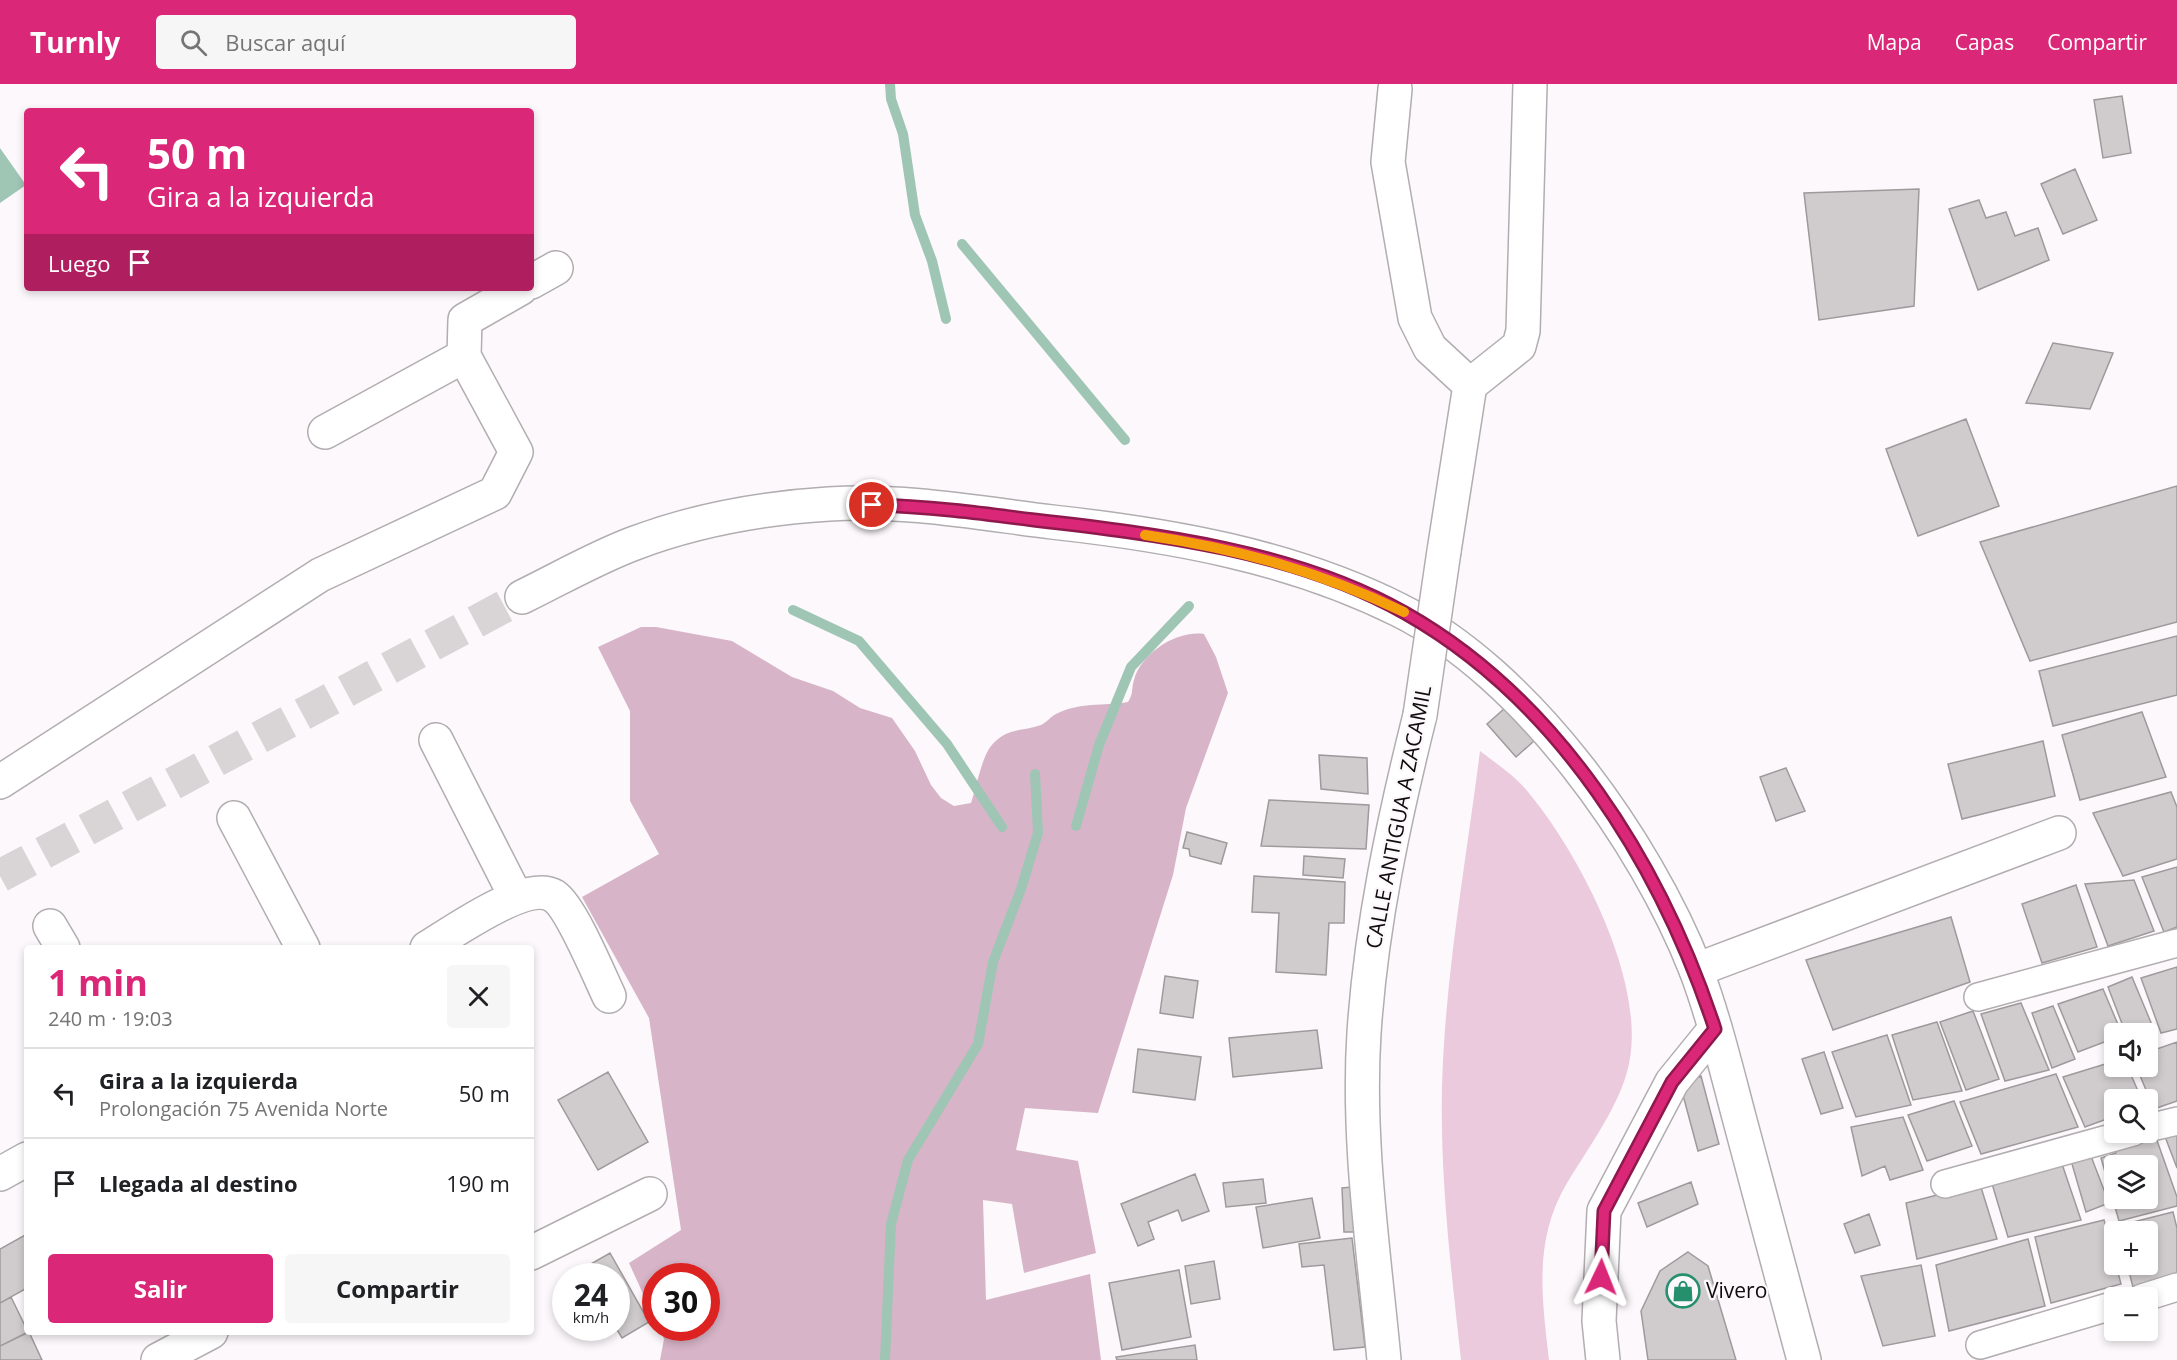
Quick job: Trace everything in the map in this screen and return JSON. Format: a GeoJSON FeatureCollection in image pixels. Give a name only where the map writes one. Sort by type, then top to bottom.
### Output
{"type":"FeatureCollection","features":[{"type":"Feature","properties":{"kind":"street"},"geometry":{"type":"LineString","coordinates":[[1395,89],[1388,162],[1415,318],[1430,348],[1470,385],[1519,346],[1523,331],[1530,84]]}},
{"type":"Feature","properties":{"kind":"street"},"geometry":{"type":"LineString","coordinates":[[0,782],[320,575],[495,493],[516,452],[464,356],[465,320],[516,291]]}},
{"type":"Feature","properties":{"kind":"street"},"geometry":{"type":"LineString","coordinates":[[325,432],[464,356]]}},
{"type":"Feature","properties":{"kind":"street","name":"CALLE ANTIGUA A ZACAMIL"},"geometry":{"type":"LineString","coordinates":[[1384,1360],[1367,1186],[1364,1034],[1374,944],[1395,817],[1420,715],[1470,385]]}},
{"type":"Feature","properties":{"kind":"street"},"geometry":{"type":"LineString","coordinates":[[522,597],[633,543],[692,525],[759,512],[832,504],[912,506],[1090,526],[1202,543],[1305,570],[1371,597],[1413,618],[1466,652],[1533,714],[1609,808],[1666,907],[1696,970],[1715,1029],[1804,1360]]}},
{"type":"Feature","properties":{"kind":"street"},"geometry":{"type":"LineString","coordinates":[[436,740],[516,897]]}},
{"type":"Feature","properties":{"kind":"street"},"geometry":{"type":"LineString","coordinates":[[234,818],[301,945]]}},
{"type":"Feature","properties":{"kind":"street"},"geometry":{"type":"LineString","coordinates":[[1696,970],[2059,833]]}},
{"type":"Feature","properties":{"kind":"street"},"geometry":{"type":"LineString","coordinates":[[432,945],[516,897],[542,892],[554,896],[566,909],[609,996]]}},
{"type":"Feature","properties":{"kind":"street"},"geometry":{"type":"LineString","coordinates":[[1978,997],[2177,943]]}},
{"type":"Feature","properties":{"kind":"street"},"geometry":{"type":"LineString","coordinates":[[1603,1360],[1599,1321],[1604,1211],[1672,1082],[1715,1029]]}},
{"type":"Feature","properties":{"kind":"street"},"geometry":{"type":"LineString","coordinates":[[2158,1125],[2177,1120]]}},
{"type":"Feature","properties":{"kind":"street"},"geometry":{"type":"LineString","coordinates":[[1945,1184],[2104,1140]]}},
{"type":"Feature","properties":{"kind":"street"},"geometry":{"type":"LineString","coordinates":[[0,1174],[24,1161]]}},
{"type":"Feature","properties":{"kind":"street"},"geometry":{"type":"LineString","coordinates":[[534,1252],[650,1194]]}},
{"type":"Feature","properties":{"kind":"street"},"geometry":{"type":"LineString","coordinates":[[2158,1293],[2177,1287]]}},
{"type":"Feature","properties":{"kind":"street"},"geometry":{"type":"LineString","coordinates":[[1980,1345],[2104,1308]]}},
{"type":"Feature","properties":{"kind":"street"},"geometry":{"type":"LineString","coordinates":[[158,1360],[205,1335]]}},
{"type":"Feature","properties":{"kind":"shaded area"},"geometry":{"type":"Polygon","coordinates":[[[0,148],[24,182],[24,186],[0,203],[0,148]]]}},
{"type":"Feature","properties":{"kind":"shaded area"},"geometry":{"type":"Polygon","coordinates":[[[641,627],[656,627],[732,641],[792,677],[833,691],[860,708],[892,718],[915,751],[931,785],[941,798],[954,806],[971,803],[982,765],[991,746],[997,740],[1014,731],[1041,725],[1065,710],[1128,702],[1138,670],[1152,653],[1172,640],[1183,636],[1204,634],[1216,657],[1228,693],[1186,808],[1173,875],[1098,1113],[1025,1108],[1016,1150],[1078,1161],[1096,1253],[1024,1273],[1012,1204],[983,1200],[986,1300],[1090,1274],[1101,1360],[660,1360],[664,1341],[720,1341],[720,1263],[642,1263],[642,1292],[629,1263],[681,1230],[649,1018],[582,897],[659,854],[630,801],[630,711],[598,647],[641,627]]]}},
{"type":"Feature","properties":{"kind":"shaded area"},"geometry":{"type":"Polygon","coordinates":[[[1480,751],[1523,786],[1569,850],[1606,924],[1620,963],[1629,1002],[1632,1039],[1627,1072],[1622,1086],[1601,1129],[1556,1204],[1549,1226],[1543,1270],[1543,1292],[1549,1360],[1461,1360],[1444,1189],[1442,1087],[1447,1003],[1480,751]]]}},
{"type":"Feature","properties":{"kind":"building"},"geometry":{"type":"Polygon","coordinates":[[[2122,96],[2131,153],[2103,158],[2094,100],[2122,96]]]}},
{"type":"Feature","properties":{"kind":"building"},"geometry":{"type":"Polygon","coordinates":[[[2075,169],[2097,220],[2063,234],[2041,184],[2075,169]]]}},
{"type":"Feature","properties":{"kind":"building"},"geometry":{"type":"Polygon","coordinates":[[[1919,189],[1914,306],[1819,320],[1804,193],[1919,189]]]}},
{"type":"Feature","properties":{"kind":"building"},"geometry":{"type":"Polygon","coordinates":[[[1979,200],[1986,218],[2006,212],[2015,236],[2038,228],[2049,260],[1978,290],[1949,209],[1979,200]]]}},
{"type":"Feature","properties":{"kind":"building"},"geometry":{"type":"Polygon","coordinates":[[[2053,343],[2113,353],[2090,409],[2026,403],[2053,343]]]}},
{"type":"Feature","properties":{"kind":"building"},"geometry":{"type":"Polygon","coordinates":[[[1966,419],[1999,506],[1918,536],[1886,449],[1966,419]]]}},
{"type":"Feature","properties":{"kind":"building"},"geometry":{"type":"Polygon","coordinates":[[[2177,486],[2177,622],[2030,661],[1980,542],[2177,486]]]}},
{"type":"Feature","properties":{"kind":"building"},"geometry":{"type":"Polygon","coordinates":[[[2177,636],[2177,695],[2053,726],[2039,671],[2177,636]]]}},
{"type":"Feature","properties":{"kind":"building"},"geometry":{"type":"Polygon","coordinates":[[[1505,708],[1534,741],[1516,757],[1487,724],[1505,708]]]}},
{"type":"Feature","properties":{"kind":"building"},"geometry":{"type":"Polygon","coordinates":[[[2142,712],[2166,777],[2080,800],[2062,735],[2142,712]]]}},
{"type":"Feature","properties":{"kind":"building"},"geometry":{"type":"Polygon","coordinates":[[[2043,741],[2055,796],[1962,819],[1948,764],[2043,741]]]}},
{"type":"Feature","properties":{"kind":"building"},"geometry":{"type":"Polygon","coordinates":[[[1319,755],[1367,758],[1368,794],[1321,789],[1319,755]]]}},
{"type":"Feature","properties":{"kind":"building"},"geometry":{"type":"Polygon","coordinates":[[[1786,768],[1805,811],[1776,821],[1760,777],[1786,768]]]}},
{"type":"Feature","properties":{"kind":"building"},"geometry":{"type":"Polygon","coordinates":[[[2171,792],[2177,807],[2177,859],[2123,876],[2093,813],[2171,792]]]}},
{"type":"Feature","properties":{"kind":"building"},"geometry":{"type":"Polygon","coordinates":[[[1269,800],[1369,805],[1366,849],[1261,846],[1269,800]]]}},
{"type":"Feature","properties":{"kind":"building"},"geometry":{"type":"Polygon","coordinates":[[[1187,832],[1227,843],[1221,864],[1190,856],[1189,849],[1183,848],[1187,832]]]}},
{"type":"Feature","properties":{"kind":"building"},"geometry":{"type":"Polygon","coordinates":[[[1304,856],[1345,859],[1343,878],[1303,875],[1304,856]]]}},
{"type":"Feature","properties":{"kind":"building"},"geometry":{"type":"Polygon","coordinates":[[[2177,867],[2177,927],[2164,932],[2142,877],[2177,867]]]}},
{"type":"Feature","properties":{"kind":"building"},"geometry":{"type":"Polygon","coordinates":[[[1254,876],[1345,882],[1344,923],[1329,923],[1326,975],[1276,972],[1279,913],[1252,912],[1254,876]]]}},
{"type":"Feature","properties":{"kind":"building"},"geometry":{"type":"Polygon","coordinates":[[[2134,880],[2154,931],[2108,946],[2085,884],[2134,880]]]}},
{"type":"Feature","properties":{"kind":"building"},"geometry":{"type":"Polygon","coordinates":[[[2076,885],[2097,947],[2042,963],[2022,904],[2076,885]]]}},
{"type":"Feature","properties":{"kind":"building"},"geometry":{"type":"Polygon","coordinates":[[[1951,917],[1970,982],[1833,1030],[1806,960],[1951,917]]]}},
{"type":"Feature","properties":{"kind":"building"},"geometry":{"type":"Polygon","coordinates":[[[2177,967],[2177,1029],[2161,1033],[2141,978],[2177,967]]]}},
{"type":"Feature","properties":{"kind":"building"},"geometry":{"type":"Polygon","coordinates":[[[1165,976],[1198,981],[1193,1018],[1160,1013],[1165,976]]]}},
{"type":"Feature","properties":{"kind":"building"},"geometry":{"type":"Polygon","coordinates":[[[2132,977],[2151,1023],[2122,1023],[2108,987],[2132,977]]]}},
{"type":"Feature","properties":{"kind":"building"},"geometry":{"type":"Polygon","coordinates":[[[2103,989],[2117,1023],[2104,1023],[2104,1042],[2078,1052],[2058,1004],[2103,989]]]}},
{"type":"Feature","properties":{"kind":"building"},"geometry":{"type":"Polygon","coordinates":[[[2021,1003],[2049,1070],[2005,1081],[1981,1014],[2021,1003]]]}},
{"type":"Feature","properties":{"kind":"building"},"geometry":{"type":"Polygon","coordinates":[[[2053,1006],[2075,1059],[2052,1068],[2032,1013],[2053,1006]]]}},
{"type":"Feature","properties":{"kind":"building"},"geometry":{"type":"Polygon","coordinates":[[[1973,1011],[1999,1079],[1966,1090],[1940,1022],[1973,1011]]]}},
{"type":"Feature","properties":{"kind":"building"},"geometry":{"type":"Polygon","coordinates":[[[1937,1022],[1962,1091],[1913,1100],[1892,1035],[1937,1022]]]}},
{"type":"Feature","properties":{"kind":"building"},"geometry":{"type":"Polygon","coordinates":[[[1317,1030],[1322,1068],[1233,1077],[1229,1038],[1317,1030]]]}},
{"type":"Feature","properties":{"kind":"building"},"geometry":{"type":"Polygon","coordinates":[[[1887,1035],[1911,1105],[1856,1117],[1832,1052],[1887,1035]]]}},
{"type":"Feature","properties":{"kind":"building"},"geometry":{"type":"Polygon","coordinates":[[[2177,1042],[2177,1101],[2158,1108],[2158,1089],[2146,1089],[2141,1077],[2158,1077],[2158,1049],[2177,1042]]]}},
{"type":"Feature","properties":{"kind":"building"},"geometry":{"type":"Polygon","coordinates":[[[1138,1049],[1201,1057],[1195,1100],[1133,1092],[1138,1049]]]}},
{"type":"Feature","properties":{"kind":"building"},"geometry":{"type":"Polygon","coordinates":[[[1824,1052],[1843,1108],[1821,1114],[1802,1059],[1824,1052]]]}},
{"type":"Feature","properties":{"kind":"building"},"geometry":{"type":"Polygon","coordinates":[[[2104,1064],[2104,1077],[2132,1077],[2137,1089],[2104,1089],[2104,1120],[2085,1127],[2063,1077],[2104,1064]]]}},
{"type":"Feature","properties":{"kind":"building"},"geometry":{"type":"Polygon","coordinates":[[[608,1072],[648,1142],[598,1170],[558,1100],[608,1072]]]}},
{"type":"Feature","properties":{"kind":"building"},"geometry":{"type":"Polygon","coordinates":[[[2056,1074],[2078,1127],[1981,1154],[1960,1102],[2056,1074]]]}},
{"type":"Feature","properties":{"kind":"building"},"geometry":{"type":"Polygon","coordinates":[[[1701,1076],[1719,1144],[1698,1151],[1680,1084],[1701,1076]]]}},
{"type":"Feature","properties":{"kind":"building"},"geometry":{"type":"Polygon","coordinates":[[[1954,1101],[1972,1146],[1927,1161],[1908,1115],[1954,1101]]]}},
{"type":"Feature","properties":{"kind":"building"},"geometry":{"type":"Polygon","coordinates":[[[1903,1117],[1923,1170],[1890,1180],[1885,1166],[1862,1176],[1851,1127],[1903,1117]]]}},
{"type":"Feature","properties":{"kind":"building"},"geometry":{"type":"Polygon","coordinates":[[[2177,1130],[2177,1168],[2164,1134],[2177,1130]]]}},
{"type":"Feature","properties":{"kind":"building"},"geometry":{"type":"Polygon","coordinates":[[[2115,1143],[2158,1143],[2177,1197],[2177,1206],[2119,1221],[2116,1209],[2158,1209],[2158,1155],[2110,1155],[2116,1153],[2115,1143]]]}},
{"type":"Feature","properties":{"kind":"building"},"geometry":{"type":"Polygon","coordinates":[[[2089,1151],[2104,1190],[2104,1205],[2086,1212],[2070,1157],[2089,1151]]]}},
{"type":"Feature","properties":{"kind":"building"},"geometry":{"type":"Polygon","coordinates":[[[2060,1158],[2081,1220],[2008,1237],[1990,1177],[2060,1158]]]}},
{"type":"Feature","properties":{"kind":"building"},"geometry":{"type":"Polygon","coordinates":[[[1195,1174],[1209,1211],[1182,1221],[1178,1210],[1148,1222],[1154,1239],[1138,1246],[1121,1204],[1195,1174]]]}},
{"type":"Feature","properties":{"kind":"building"},"geometry":{"type":"Polygon","coordinates":[[[1263,1179],[1266,1203],[1226,1207],[1223,1183],[1263,1179]]]}},
{"type":"Feature","properties":{"kind":"building"},"geometry":{"type":"Polygon","coordinates":[[[1691,1182],[1698,1204],[1647,1227],[1638,1203],[1691,1182]]]}},
{"type":"Feature","properties":{"kind":"building"},"geometry":{"type":"Polygon","coordinates":[[[1980,1184],[1997,1239],[1917,1259],[1906,1203],[1980,1184]]]}},
{"type":"Feature","properties":{"kind":"building"},"geometry":{"type":"Polygon","coordinates":[[[1352,1187],[1354,1232],[1344,1232],[1342,1188],[1352,1187]]]}},
{"type":"Feature","properties":{"kind":"building"},"geometry":{"type":"Polygon","coordinates":[[[1312,1198],[1320,1238],[1263,1248],[1256,1207],[1312,1198]]]}},
{"type":"Feature","properties":{"kind":"building"},"geometry":{"type":"Polygon","coordinates":[[[2173,1212],[2177,1228],[2177,1277],[2133,1287],[2130,1275],[2158,1275],[2158,1221],[2137,1221],[2173,1212]]]}},
{"type":"Feature","properties":{"kind":"building"},"geometry":{"type":"Polygon","coordinates":[[[1869,1214],[1880,1245],[1855,1253],[1844,1224],[1869,1214]]]}},
{"type":"Feature","properties":{"kind":"building"},"geometry":{"type":"Polygon","coordinates":[[[2104,1220],[2104,1275],[2119,1275],[2121,1284],[2051,1303],[2035,1237],[2104,1220]]]}},
{"type":"Feature","properties":{"kind":"building"},"geometry":{"type":"Polygon","coordinates":[[[24,1236],[24,1290],[0,1303],[0,1249],[24,1236]]]}},
{"type":"Feature","properties":{"kind":"building"},"geometry":{"type":"Polygon","coordinates":[[[1352,1238],[1365,1347],[1334,1350],[1324,1265],[1302,1267],[1299,1244],[1352,1238]]]}},
{"type":"Feature","properties":{"kind":"building"},"geometry":{"type":"Polygon","coordinates":[[[2028,1239],[2045,1306],[1949,1331],[1936,1265],[2028,1239]]]}},
{"type":"Feature","properties":{"kind":"building","name":"Vivero"},"geometry":{"type":"Polygon","coordinates":[[[1688,1252],[1708,1266],[1736,1360],[1648,1360],[1641,1311],[1660,1271],[1688,1252]]]}},
{"type":"Feature","properties":{"kind":"building"},"geometry":{"type":"Polygon","coordinates":[[[610,1253],[616,1263],[592,1263],[610,1253]]]}},
{"type":"Feature","properties":{"kind":"building"},"geometry":{"type":"Polygon","coordinates":[[[1214,1261],[1220,1299],[1191,1304],[1185,1266],[1214,1261]]]}},
{"type":"Feature","properties":{"kind":"building"},"geometry":{"type":"Polygon","coordinates":[[[1921,1265],[1935,1336],[1883,1346],[1861,1276],[1921,1265]]]}},
{"type":"Feature","properties":{"kind":"building"},"geometry":{"type":"Polygon","coordinates":[[[1179,1270],[1191,1337],[1122,1350],[1109,1283],[1179,1270]]]}},
{"type":"Feature","properties":{"kind":"building"},"geometry":{"type":"Polygon","coordinates":[[[630,1288],[642,1310],[642,1326],[630,1333],[630,1288]]]}},
{"type":"Feature","properties":{"kind":"building"},"geometry":{"type":"Polygon","coordinates":[[[11,1297],[24,1324],[24,1334],[0,1346],[0,1303],[11,1297]]]}},
{"type":"Feature","properties":{"kind":"building"},"geometry":{"type":"Polygon","coordinates":[[[24,1334],[30,1335],[42,1360],[0,1360],[0,1346],[24,1334]]]}},
{"type":"Feature","properties":{"kind":"building"},"geometry":{"type":"Polygon","coordinates":[[[1195,1345],[1197,1360],[1117,1360],[1116,1357],[1195,1345]]]}},
{"type":"Feature","properties":{"kind":"waterway"},"geometry":{"type":"LineString","coordinates":[[890,84],[891,99],[903,134],[915,215],[932,261],[946,319]]}},
{"type":"Feature","properties":{"kind":"waterway"},"geometry":{"type":"LineString","coordinates":[[962,244],[1125,440]]}},
{"type":"Feature","properties":{"kind":"waterway"},"geometry":{"type":"LineString","coordinates":[[1076,826],[1099,745],[1131,667],[1189,606]]}},
{"type":"Feature","properties":{"kind":"waterway"},"geometry":{"type":"LineString","coordinates":[[793,610],[859,641],[947,744],[1002,827]]}},
{"type":"Feature","properties":{"kind":"waterway"},"geometry":{"type":"LineString","coordinates":[[885,1360],[891,1224],[908,1160],[978,1044],[993,962],[1021,889],[1038,833],[1035,774]]}},
{"type":"Feature","properties":{"kind":"tunnel"},"geometry":{"type":"LineString","coordinates":[[0,876],[522,597]]}},
{"type":"Feature","properties":{"kind":"slow traffic"},"geometry":{"type":"LineString","coordinates":[[1145,535],[1202,543],[1305,570],[1404,612]]}},
{"type":"Feature","properties":{"kind":"place","name":"Vivero"},"geometry":{"type":"Point","coordinates":[1683,1291]}},
{"type":"Feature","properties":{"kind":"route"},"geometry":{"type":"LineString","coordinates":[[872,505],[912,506],[1090,526],[1202,543],[1305,570],[1404,612],[1466,652],[1511,692],[1540,722],[1609,808],[1666,907],[1696,970],[1715,1029],[1672,1082],[1604,1211],[1601,1277]]}}]}
